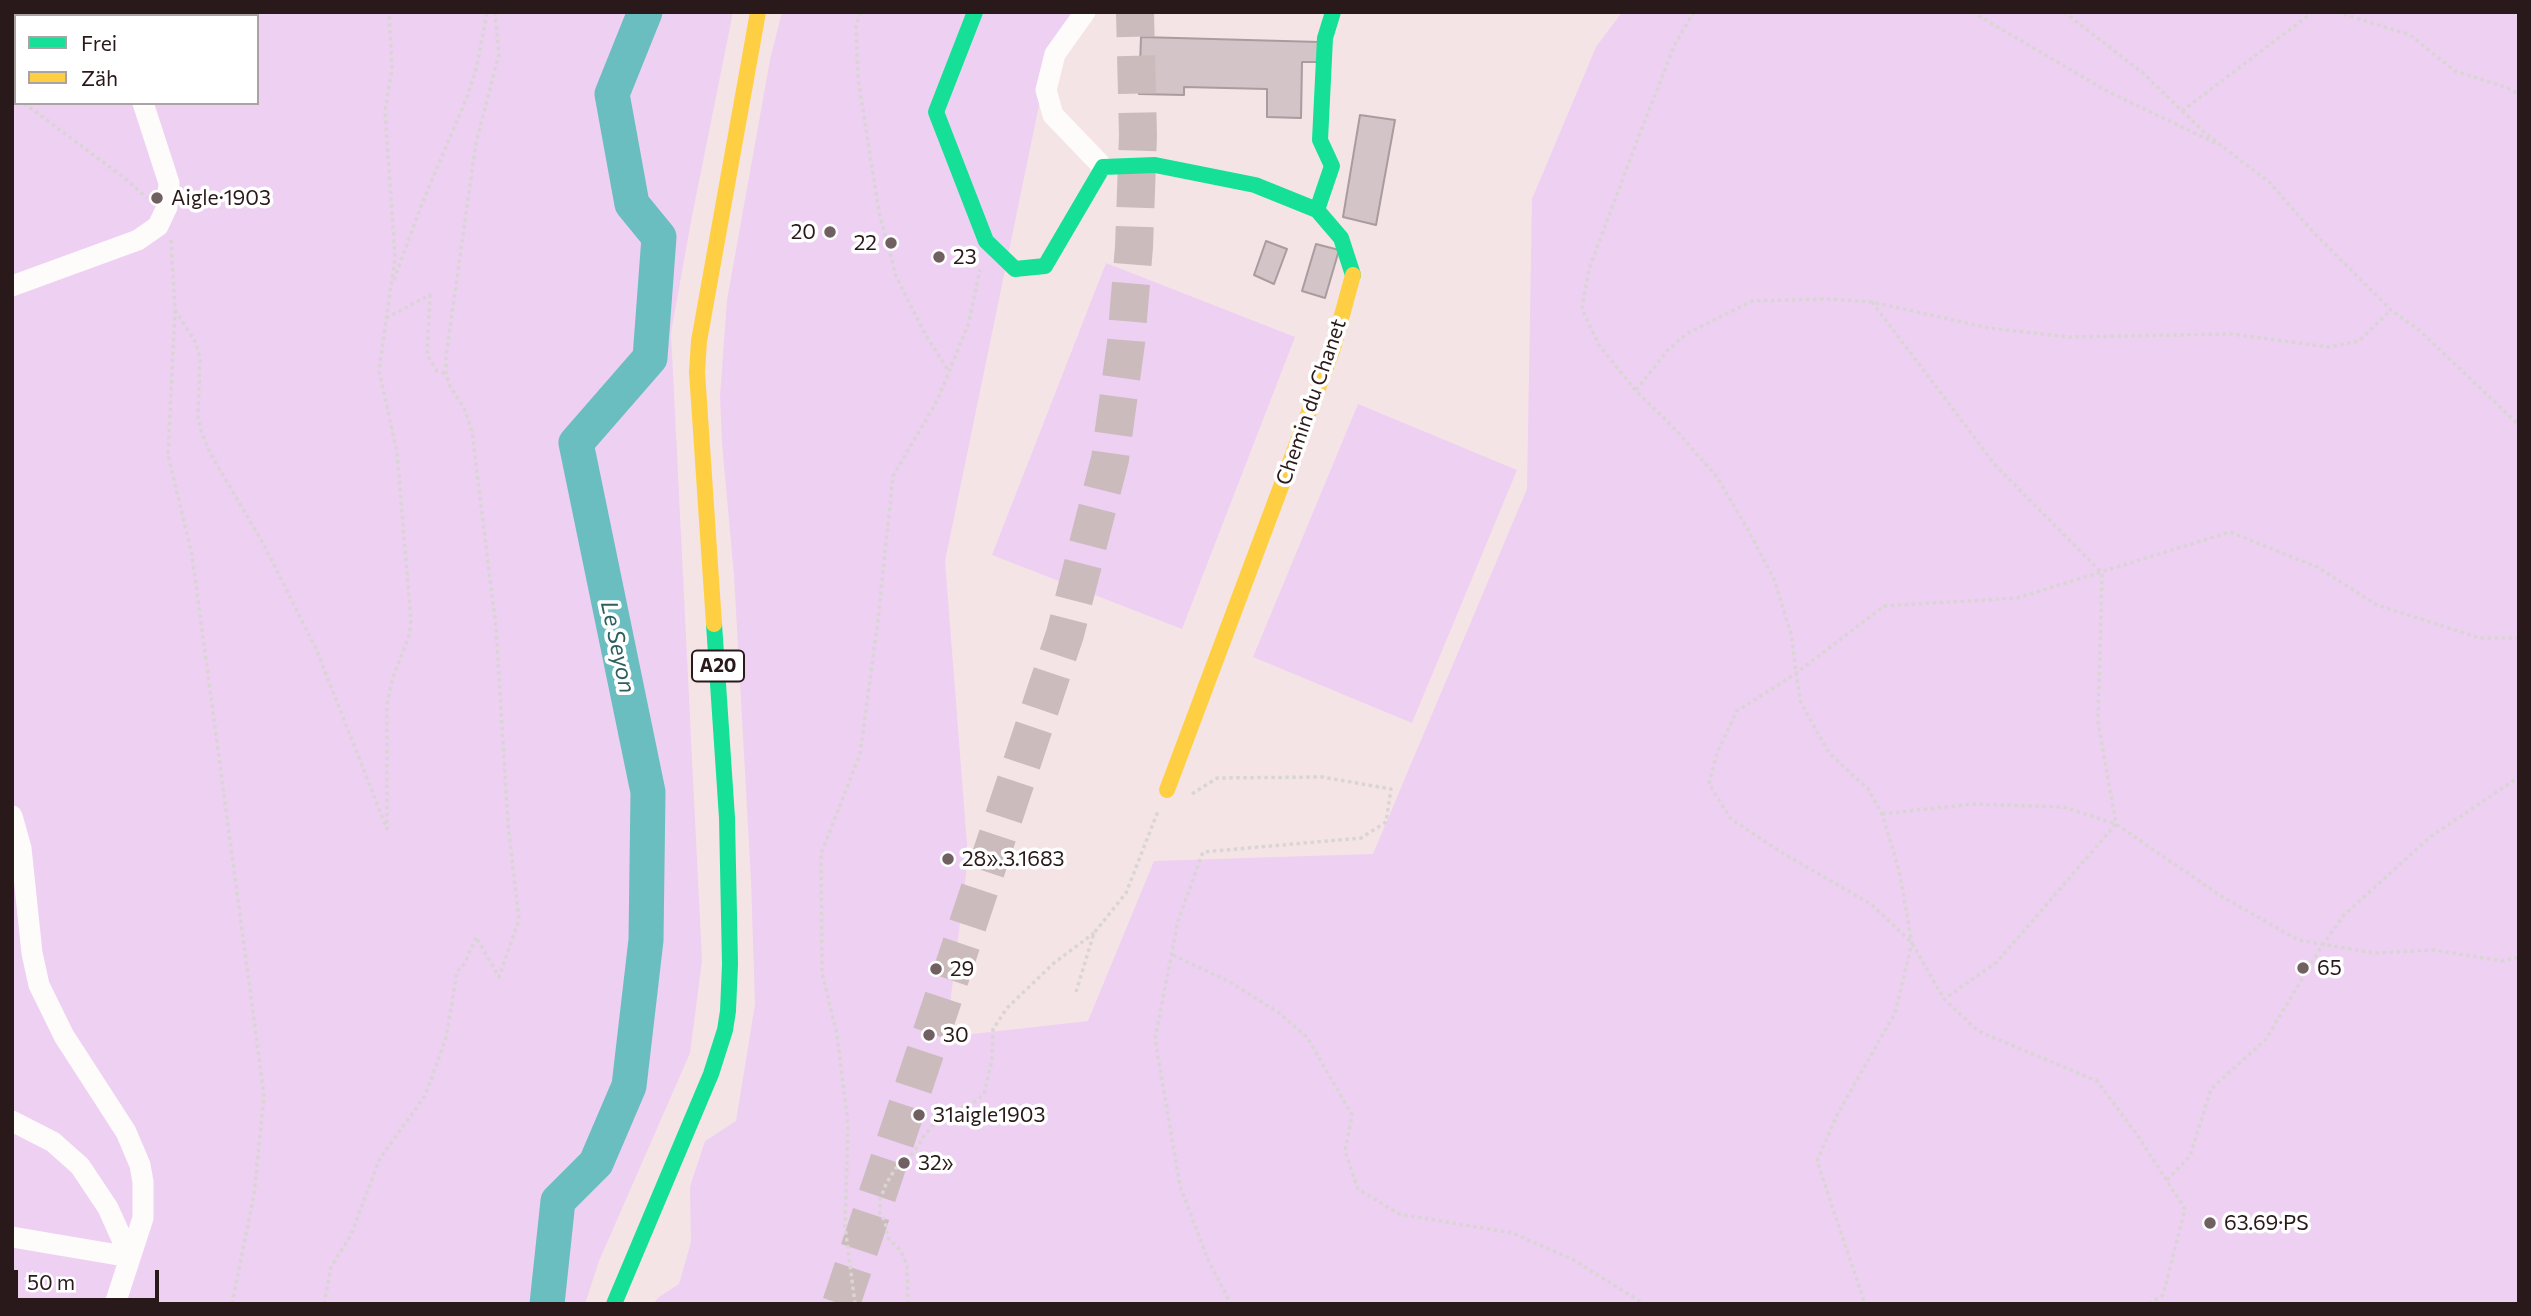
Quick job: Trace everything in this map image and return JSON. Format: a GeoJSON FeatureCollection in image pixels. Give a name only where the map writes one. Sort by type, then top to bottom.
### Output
{"type":"FeatureCollection","features":[{"type":"Feature","properties":{"kind":"main road","name":"A20"},"geometry":{"type":"LineString","coordinates":[[614,1304],[710,1074],[727,1011],[730,964],[727,818],[696,372],[699,341],[758,12]]}},
{"type":"Feature","properties":{"kind":"main road"},"geometry":{"type":"LineString","coordinates":[[975,12],[936,112],[986,241],[1016,269],[1045,266],[1103,167],[1155,165],[1255,185],[1317,210],[1332,166],[1320,141],[1325,38],[1333,12]]}},
{"type":"Feature","properties":{"kind":"main road","name":"Chemin du Chanet"},"geometry":{"type":"LineString","coordinates":[[1167,790],[1333,348],[1353,276],[1341,238],[1317,210]]}},
{"type":"Feature","properties":{"kind":"street"},"geometry":{"type":"LineString","coordinates":[[1085,12],[1055,54],[1046,90],[1053,116],[1103,167]]}},
{"type":"Feature","properties":{"kind":"street"},"geometry":{"type":"LineString","coordinates":[[12,286],[138,240],[149,234],[163,217],[169,197],[169,183],[144,105]]}},
{"type":"Feature","properties":{"kind":"street"},"geometry":{"type":"LineString","coordinates":[[12,816],[22,848],[32,953],[39,985],[64,1036],[126,1132],[140,1165],[143,1218],[114,1304]]}},
{"type":"Feature","properties":{"kind":"street"},"geometry":{"type":"LineString","coordinates":[[12,1121],[53,1142],[80,1166],[108,1208],[130,1257]]}},
{"type":"Feature","properties":{"kind":"street"},"geometry":{"type":"LineString","coordinates":[[12,1237],[130,1257]]}},
{"type":"Feature","properties":{"kind":"path"},"geometry":{"type":"LineString","coordinates":[[175,310],[195,343],[200,358],[198,416],[201,431],[210,453],[264,545],[317,651],[387,829],[387,704],[393,677],[409,636],[411,620],[397,453],[379,370],[395,257],[385,111],[392,68],[390,12]]}},
{"type":"Feature","properties":{"kind":"path"},"geometry":{"type":"LineString","coordinates":[[390,289],[421,206],[467,97],[477,66],[487,12]]}},
{"type":"Feature","properties":{"kind":"path"},"geometry":{"type":"LineString","coordinates":[[324,1304],[331,1267],[351,1235],[380,1158],[425,1096],[446,1038],[457,972],[465,963],[476,937],[499,977],[519,920],[508,824],[496,626],[472,432],[446,374],[446,356],[476,142],[499,54],[495,12]]}},
{"type":"Feature","properties":{"kind":"path"},"geometry":{"type":"LineString","coordinates":[[860,12],[856,26],[858,78],[883,225],[896,276],[924,332],[949,372]]}},
{"type":"Feature","properties":{"kind":"path"},"geometry":{"type":"LineString","coordinates":[[1694,12],[1675,44],[1640,132],[1589,270],[1582,309],[1599,345],[1636,391],[1674,428],[1717,477],[1748,530],[1774,579],[1791,634],[1800,701],[1829,753],[1868,789],[1882,814],[1899,870],[1912,943],[1895,1013],[1837,1115],[1817,1161],[1865,1304]]}},
{"type":"Feature","properties":{"kind":"path"},"geometry":{"type":"LineString","coordinates":[[1972,12],[2107,91],[2225,148]]}},
{"type":"Feature","properties":{"kind":"path"},"geometry":{"type":"LineString","coordinates":[[2064,12],[2143,73],[2182,111],[2269,182],[2314,233],[2391,310],[2419,330],[2519,425]]}},
{"type":"Feature","properties":{"kind":"path"},"geometry":{"type":"LineString","coordinates":[[2182,111],[2313,12]]}},
{"type":"Feature","properties":{"kind":"path"},"geometry":{"type":"LineString","coordinates":[[2337,12],[2410,36],[2455,71],[2508,88],[2519,95]]}},
{"type":"Feature","properties":{"kind":"path"},"geometry":{"type":"LineString","coordinates":[[27,105],[127,180],[163,217],[171,236],[175,310],[168,455],[192,555],[264,1095],[254,1195],[232,1304]]}},
{"type":"Feature","properties":{"kind":"path"},"geometry":{"type":"LineString","coordinates":[[855,1304],[845,1226],[848,1124],[837,1035],[822,973],[821,854],[860,754],[893,476],[937,401],[968,325],[986,241]]}},
{"type":"Feature","properties":{"kind":"path"},"geometry":{"type":"LineString","coordinates":[[386,318],[430,295],[427,355],[437,371],[446,374]]}},
{"type":"Feature","properties":{"kind":"path"},"geometry":{"type":"LineString","coordinates":[[1636,391],[1668,350],[1686,334],[1752,301],[1828,299],[1872,302],[1989,328],[2069,337],[2232,334],[2328,347],[2359,341],[2391,310]]}},
{"type":"Feature","properties":{"kind":"path"},"geometry":{"type":"LineString","coordinates":[[1872,302],[1996,466],[2102,573],[2098,722],[2116,824]]}},
{"type":"Feature","properties":{"kind":"path"},"geometry":{"type":"LineString","coordinates":[[2149,1304],[2163,1295],[2185,1209],[2167,1180],[2097,1081],[1978,1031],[1944,999],[1912,943],[1871,904],[1784,854],[1731,819],[1709,784],[1717,753],[1737,711],[1795,674],[1884,606],[2017,598],[2230,532],[2316,567],[2377,605],[2480,638],[2519,638]]}},
{"type":"Feature","properties":{"kind":"path"},"geometry":{"type":"LineString","coordinates":[[1167,790],[1175,805],[1217,778],[1322,777],[1391,789],[1386,822],[1361,838],[1203,852],[1178,921],[1155,1039],[1180,1186],[1208,1260],[1231,1304]]}},
{"type":"Feature","properties":{"kind":"path"},"geometry":{"type":"LineString","coordinates":[[2167,1180],[2190,1156],[2211,1089],[2266,1039],[2323,944],[2344,915],[2430,837],[2519,777]]}},
{"type":"Feature","properties":{"kind":"path"},"geometry":{"type":"LineString","coordinates":[[908,1304],[907,1265],[901,1251],[888,1238],[885,1221],[880,1214],[880,1200],[886,1184],[895,1169],[915,1151],[934,1124],[984,1094],[992,1060],[993,1029],[1007,1008],[1054,963],[1094,933],[1126,893],[1150,827],[1167,790]]}},
{"type":"Feature","properties":{"kind":"path"},"geometry":{"type":"LineString","coordinates":[[1882,814],[1972,804],[2063,807],[2116,824],[2218,894],[2298,940],[2374,954],[2433,950],[2503,961],[2519,957]]}},
{"type":"Feature","properties":{"kind":"path"},"geometry":{"type":"LineString","coordinates":[[1944,999],[1997,962],[2116,824]]}},
{"type":"Feature","properties":{"kind":"path"},"geometry":{"type":"LineString","coordinates":[[1076,992],[1094,933]]}},
{"type":"Feature","properties":{"kind":"path"},"geometry":{"type":"LineString","coordinates":[[1172,955],[1230,982],[1279,1013],[1307,1037],[1352,1115],[1345,1151],[1359,1189],[1399,1214],[1512,1233],[1572,1259],[1644,1304]]}},
{"type":"Feature","properties":{"kind":"shaded area"},"geometry":{"type":"Polygon","coordinates":[[[12,12],[733,12],[671,333],[702,961],[690,1053],[599,1261],[585,1304],[12,1304],[12,12]]]}},
{"type":"Feature","properties":{"kind":"shaded area"},"geometry":{"type":"Polygon","coordinates":[[[782,12],[1074,12],[1051,47],[945,561],[968,858],[946,1037],[1088,1021],[1154,861],[1373,854],[1527,489],[1532,199],[1596,47],[1622,12],[2519,12],[2519,1304],[653,1304],[679,1284],[691,1242],[690,1187],[705,1141],[736,1121],[755,1004],[734,575],[720,396],[727,300],[770,60],[782,12]]]}},
{"type":"Feature","properties":{"kind":"shaded area"},"geometry":{"type":"Polygon","coordinates":[[[1106,263],[1295,337],[1182,629],[992,555],[1106,263]]]}},
{"type":"Feature","properties":{"kind":"shaded area"},"geometry":{"type":"Polygon","coordinates":[[[1358,404],[1517,470],[1412,723],[1253,657],[1358,404]]]}},
{"type":"Feature","properties":{"kind":"building"},"geometry":{"type":"Polygon","coordinates":[[[1141,37],[1319,42],[1318,62],[1302,62],[1301,118],[1267,117],[1267,89],[1184,87],[1184,95],[1139,94],[1141,37]]]}},
{"type":"Feature","properties":{"kind":"building"},"geometry":{"type":"Polygon","coordinates":[[[1360,115],[1395,120],[1376,225],[1343,217],[1360,115]]]}},
{"type":"Feature","properties":{"kind":"building"},"geometry":{"type":"Polygon","coordinates":[[[1266,241],[1287,249],[1274,284],[1254,275],[1266,241]]]}},
{"type":"Feature","properties":{"kind":"building"},"geometry":{"type":"Polygon","coordinates":[[[1316,244],[1339,250],[1325,298],[1302,291],[1316,244]]]}},
{"type":"Feature","properties":{"kind":"waterway","name":"Le Seyon"},"geometry":{"type":"LineString","coordinates":[[547,1304],[558,1201],[596,1163],[629,1086],[646,940],[648,792],[576,443],[650,358],[659,237],[632,204],[612,94],[645,12]]}},
{"type":"Feature","properties":{"kind":"tunnel"},"geometry":{"type":"LineString","coordinates":[[841,1304],[1065,634],[1110,459],[1126,343],[1134,247],[1138,135],[1135,12]]}},
{"type":"Feature","properties":{"kind":"traffic: fast"},"geometry":{"type":"LineString","coordinates":[[975,12],[936,112],[986,241],[1015,269],[1045,266],[1103,167],[1155,165],[1255,185],[1317,210]]}},
{"type":"Feature","properties":{"kind":"traffic: fast"},"geometry":{"type":"LineString","coordinates":[[1333,12],[1325,38],[1320,140],[1332,166],[1317,210],[1341,238],[1353,275]]}},
{"type":"Feature","properties":{"kind":"traffic: fast"},"geometry":{"type":"LineString","coordinates":[[614,1304],[711,1074],[728,1011],[730,964],[727,818],[714,624]]}},
{"type":"Feature","properties":{"kind":"traffic: slow"},"geometry":{"type":"LineString","coordinates":[[714,624],[697,372],[699,341],[758,12]]}},
{"type":"Feature","properties":{"kind":"traffic: slow"},"geometry":{"type":"LineString","coordinates":[[1167,790],[1333,348],[1353,275]]}},
{"type":"Feature","properties":{"kind":"place","name":"Aigle·1903"},"geometry":{"type":"Point","coordinates":[157,198]}},
{"type":"Feature","properties":{"kind":"place","name":"20"},"geometry":{"type":"Point","coordinates":[830,232]}},
{"type":"Feature","properties":{"kind":"place","name":"22"},"geometry":{"type":"Point","coordinates":[891,243]}},
{"type":"Feature","properties":{"kind":"place","name":"23"},"geometry":{"type":"Point","coordinates":[939,257]}},
{"type":"Feature","properties":{"kind":"place","name":"28».3.1683"},"geometry":{"type":"Point","coordinates":[948,859]}},
{"type":"Feature","properties":{"kind":"place","name":"65"},"geometry":{"type":"Point","coordinates":[2303,968]}},
{"type":"Feature","properties":{"kind":"place","name":"29"},"geometry":{"type":"Point","coordinates":[936,969]}},
{"type":"Feature","properties":{"kind":"place","name":"30"},"geometry":{"type":"Point","coordinates":[929,1035]}},
{"type":"Feature","properties":{"kind":"place","name":"31aigle1903"},"geometry":{"type":"Point","coordinates":[919,1115]}},
{"type":"Feature","properties":{"kind":"place","name":"32»"},"geometry":{"type":"Point","coordinates":[904,1163]}},
{"type":"Feature","properties":{"kind":"place","name":"63.69·PS"},"geometry":{"type":"Point","coordinates":[2210,1223]}}]}
